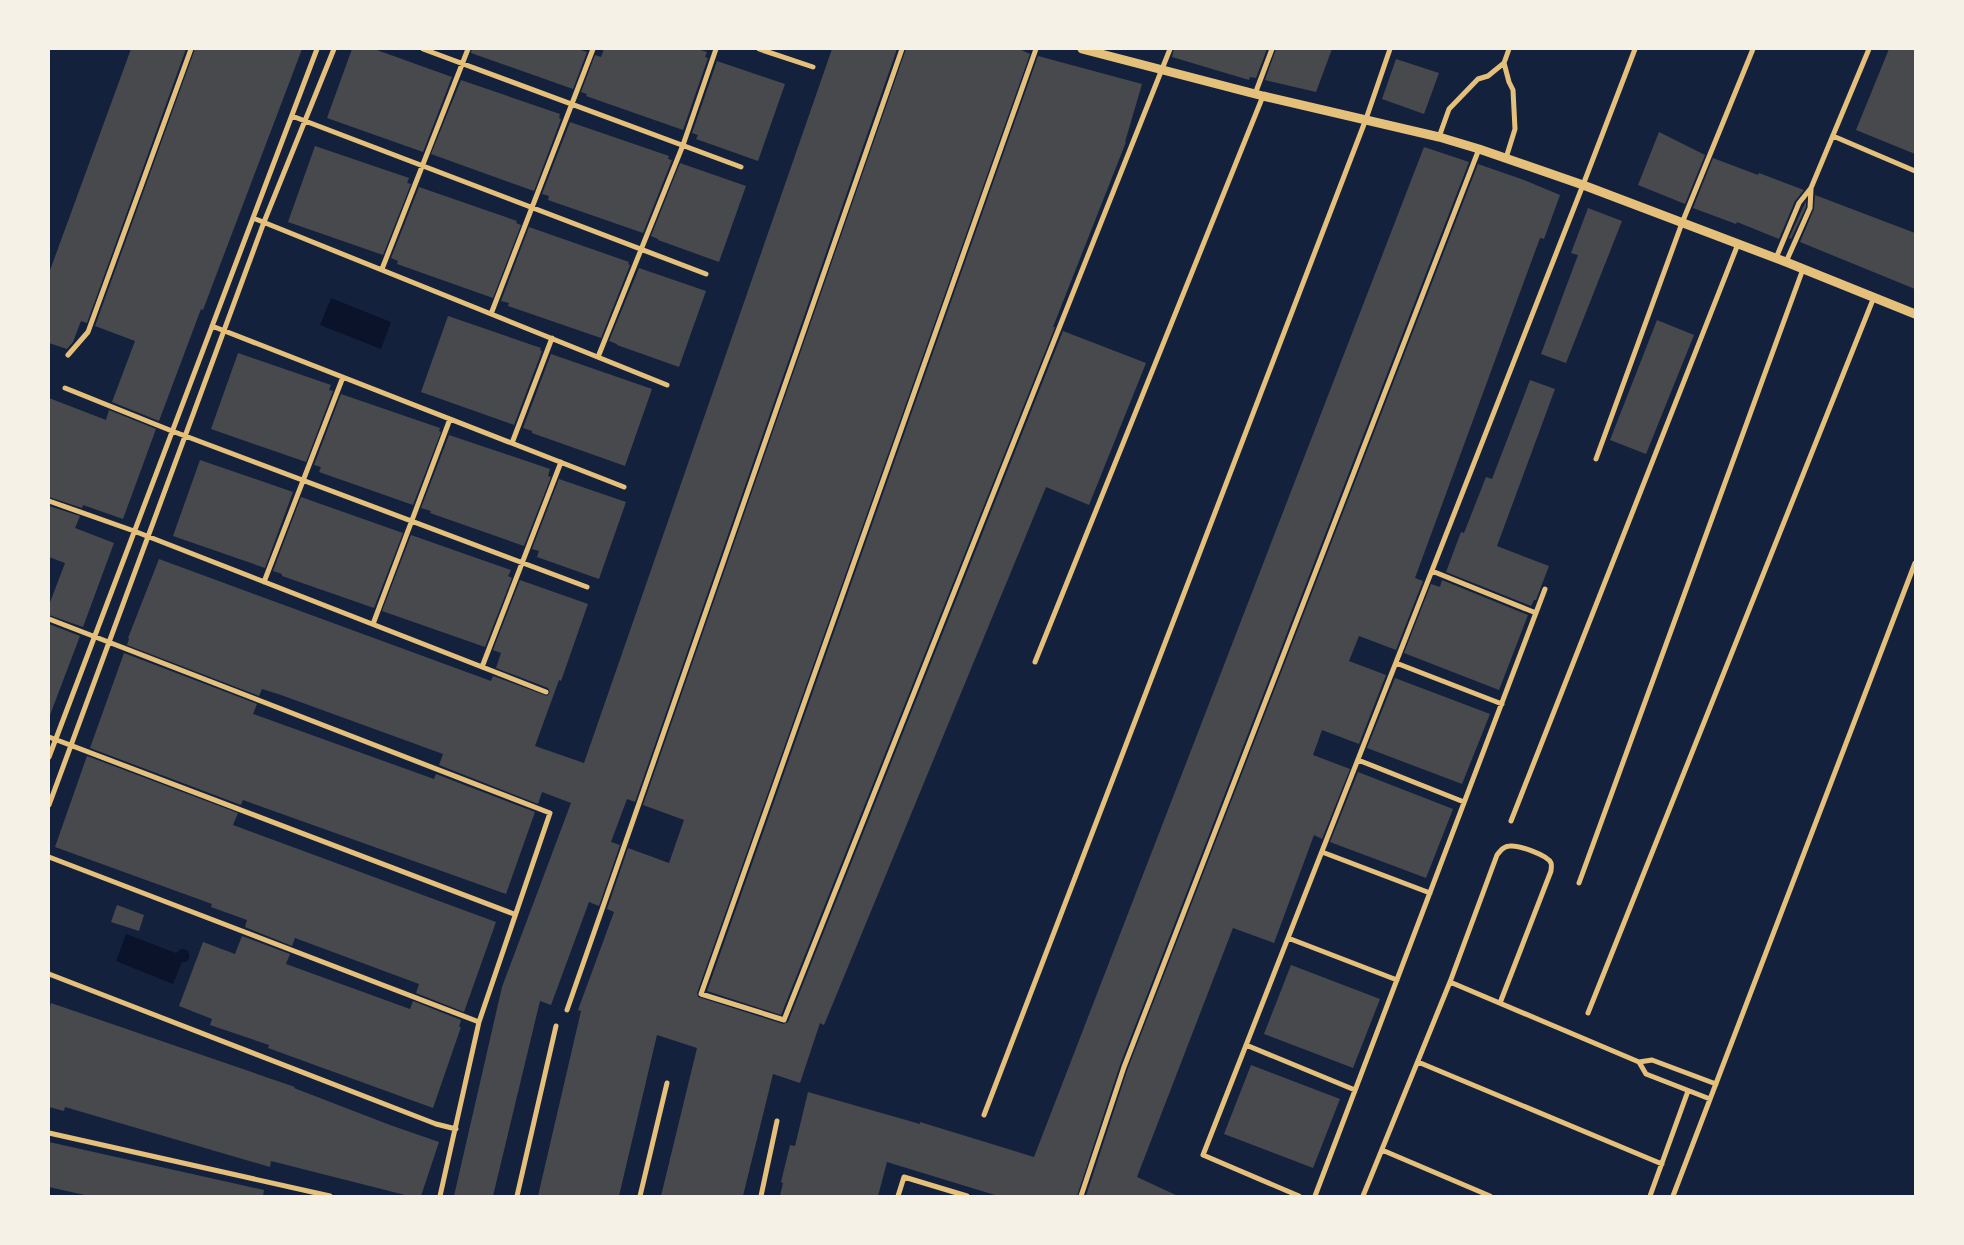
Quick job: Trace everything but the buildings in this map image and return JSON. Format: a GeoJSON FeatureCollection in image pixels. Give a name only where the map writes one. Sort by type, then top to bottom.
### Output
{"type":"FeatureCollection","features":[{"type":"Feature","properties":{"kind":"street"},"geometry":{"type":"LineString","coordinates":[[68,355],[88,332],[191,49]]}},
{"type":"Feature","properties":{"kind":"street"},"geometry":{"type":"LineString","coordinates":[[49,757],[317,49]]}},
{"type":"Feature","properties":{"kind":"street"},"geometry":{"type":"LineString","coordinates":[[49,805],[264,222],[334,49]]}},
{"type":"Feature","properties":{"kind":"street"},"geometry":{"type":"LineString","coordinates":[[423,49],[741,167]]}},
{"type":"Feature","properties":{"kind":"street"},"geometry":{"type":"LineString","coordinates":[[382,269],[468,49]]}},
{"type":"Feature","properties":{"kind":"street"},"geometry":{"type":"LineString","coordinates":[[491,314],[573,104],[592,49]]}},
{"type":"Feature","properties":{"kind":"street"},"geometry":{"type":"LineString","coordinates":[[598,357],[683,145],[716,49]]}},
{"type":"Feature","properties":{"kind":"street"},"geometry":{"type":"LineString","coordinates":[[759,49],[813,67]]}},
{"type":"Feature","properties":{"kind":"street"},"geometry":{"type":"LineString","coordinates":[[567,1010],[902,49]]}},
{"type":"Feature","properties":{"kind":"street"},"geometry":{"type":"LineString","coordinates":[[1036,49],[701,994],[784,1020],[1170,49]]}},
{"type":"Feature","properties":{"kind":"street"},"geometry":{"type":"LineString","coordinates":[[1082,49],[1259,95],[1439,137],[1479,149],[1583,185],[1804,268],[1915,314]]}},
{"type":"Feature","properties":{"kind":"street"},"geometry":{"type":"LineString","coordinates":[[1035,662],[1259,95],[1272,49]]}},
{"type":"Feature","properties":{"kind":"street"},"geometry":{"type":"LineString","coordinates":[[984,1115],[1366,119],[1390,49]]}},
{"type":"Feature","properties":{"kind":"street"},"geometry":{"type":"LineString","coordinates":[[1439,137],[1449,109],[1478,80],[1488,76],[1504,63],[1509,49]]}},
{"type":"Feature","properties":{"kind":"street"},"geometry":{"type":"LineString","coordinates":[[1299,1196],[1203,1156],[1635,49]]}},
{"type":"Feature","properties":{"kind":"street"},"geometry":{"type":"LineString","coordinates":[[1596,459],[1682,223],[1753,49]]}},
{"type":"Feature","properties":{"kind":"street"},"geometry":{"type":"LineString","coordinates":[[1776,258],[1799,203],[1811,188],[1869,49]]}},
{"type":"Feature","properties":{"kind":"street"},"geometry":{"type":"LineString","coordinates":[[1504,63],[1508,82],[1513,90],[1515,129],[1506,158]]}},
{"type":"Feature","properties":{"kind":"street"},"geometry":{"type":"LineString","coordinates":[[292,116],[706,274]]}},
{"type":"Feature","properties":{"kind":"street"},"geometry":{"type":"LineString","coordinates":[[1833,136],[1915,171]]}},
{"type":"Feature","properties":{"kind":"street"},"geometry":{"type":"LineString","coordinates":[[1081,1196],[1128,1058],[1479,149]]}},
{"type":"Feature","properties":{"kind":"street"},"geometry":{"type":"LineString","coordinates":[[1786,262],[1810,208],[1811,188]]}},
{"type":"Feature","properties":{"kind":"street"},"geometry":{"type":"LineString","coordinates":[[253,218],[667,385]]}},
{"type":"Feature","properties":{"kind":"street"},"geometry":{"type":"LineString","coordinates":[[1510,821],[1738,244]]}},
{"type":"Feature","properties":{"kind":"street"},"geometry":{"type":"LineString","coordinates":[[1578,883],[1804,268]]}},
{"type":"Feature","properties":{"kind":"street"},"geometry":{"type":"LineString","coordinates":[[1588,1013],[1874,297]]}},
{"type":"Feature","properties":{"kind":"street"},"geometry":{"type":"LineString","coordinates":[[212,326],[624,487]]}},
{"type":"Feature","properties":{"kind":"street"},"geometry":{"type":"LineString","coordinates":[[512,444],[552,338]]}},
{"type":"Feature","properties":{"kind":"street"},"geometry":{"type":"LineString","coordinates":[[264,582],[343,377]]}},
{"type":"Feature","properties":{"kind":"street"},"geometry":{"type":"LineString","coordinates":[[64,388],[185,436],[587,587]]}},
{"type":"Feature","properties":{"kind":"street"},"geometry":{"type":"LineString","coordinates":[[373,624],[450,419]]}},
{"type":"Feature","properties":{"kind":"street"},"geometry":{"type":"LineString","coordinates":[[482,667],[524,563],[561,462]]}},
{"type":"Feature","properties":{"kind":"street"},"geometry":{"type":"LineString","coordinates":[[49,500],[147,536],[546,692]]}},
{"type":"Feature","properties":{"kind":"street"},"geometry":{"type":"LineString","coordinates":[[1673,1196],[1915,563]]}},
{"type":"Feature","properties":{"kind":"street"},"geometry":{"type":"LineString","coordinates":[[1432,571],[1536,613]]}},
{"type":"Feature","properties":{"kind":"street"},"geometry":{"type":"LineString","coordinates":[[1315,1196],[1545,589]]}},
{"type":"Feature","properties":{"kind":"street"},"geometry":{"type":"LineString","coordinates":[[49,619],[550,813],[514,914],[479,1022],[440,1196]]}},
{"type":"Feature","properties":{"kind":"street"},"geometry":{"type":"LineString","coordinates":[[1396,663],[1502,704]]}},
{"type":"Feature","properties":{"kind":"street"},"geometry":{"type":"LineString","coordinates":[[49,737],[514,914]]}},
{"type":"Feature","properties":{"kind":"street"},"geometry":{"type":"LineString","coordinates":[[1358,760],[1464,802]]}},
{"type":"Feature","properties":{"kind":"street"},"geometry":{"type":"LineString","coordinates":[[1363,1196],[1450,982],[1497,854],[1501,849],[1514,845],[1546,858],[1552,863],[1552,871],[1500,1003]]}},
{"type":"Feature","properties":{"kind":"street"},"geometry":{"type":"LineString","coordinates":[[1322,852],[1430,893]]}},
{"type":"Feature","properties":{"kind":"street"},"geometry":{"type":"LineString","coordinates":[[49,857],[479,1022]]}},
{"type":"Feature","properties":{"kind":"street"},"geometry":{"type":"LineString","coordinates":[[1288,938],[1397,980]]}},
{"type":"Feature","properties":{"kind":"street"},"geometry":{"type":"LineString","coordinates":[[49,974],[427,1120],[456,1129]]}},
{"type":"Feature","properties":{"kind":"street"},"geometry":{"type":"LineString","coordinates":[[1450,982],[1639,1062],[1652,1060],[1716,1084]]}},
{"type":"Feature","properties":{"kind":"street"},"geometry":{"type":"LineString","coordinates":[[517,1196],[556,1026]]}},
{"type":"Feature","properties":{"kind":"street"},"geometry":{"type":"LineString","coordinates":[[1246,1045],[1355,1090]]}},
{"type":"Feature","properties":{"kind":"street"},"geometry":{"type":"LineString","coordinates":[[1418,1062],[1662,1164]]}},
{"type":"Feature","properties":{"kind":"street"},"geometry":{"type":"LineString","coordinates":[[1639,1062],[1646,1074],[1710,1099]]}},
{"type":"Feature","properties":{"kind":"street"},"geometry":{"type":"LineString","coordinates":[[640,1196],[667,1083]]}},
{"type":"Feature","properties":{"kind":"street"},"geometry":{"type":"LineString","coordinates":[[1650,1196],[1688,1091]]}},
{"type":"Feature","properties":{"kind":"street"},"geometry":{"type":"LineString","coordinates":[[761,1196],[777,1121]]}},
{"type":"Feature","properties":{"kind":"street"},"geometry":{"type":"LineString","coordinates":[[49,1133],[330,1196]]}},
{"type":"Feature","properties":{"kind":"street"},"geometry":{"type":"LineString","coordinates":[[1382,1150],[1490,1196]]}},
{"type":"Feature","properties":{"kind":"street"},"geometry":{"type":"LineString","coordinates":[[898,1196],[904,1177],[967,1196]]}},
{"type":"Feature","properties":{"kind":"water"},"geometry":{"type":"Polygon","coordinates":[[[331,298],[391,322],[381,349],[320,325],[331,298]]]}},
{"type":"Feature","properties":{"kind":"water"},"geometry":{"type":"Polygon","coordinates":[[[126,934],[176,953],[181,949],[187,950],[189,958],[186,962],[182,962],[173,984],[116,961],[126,934]]]}}]}
